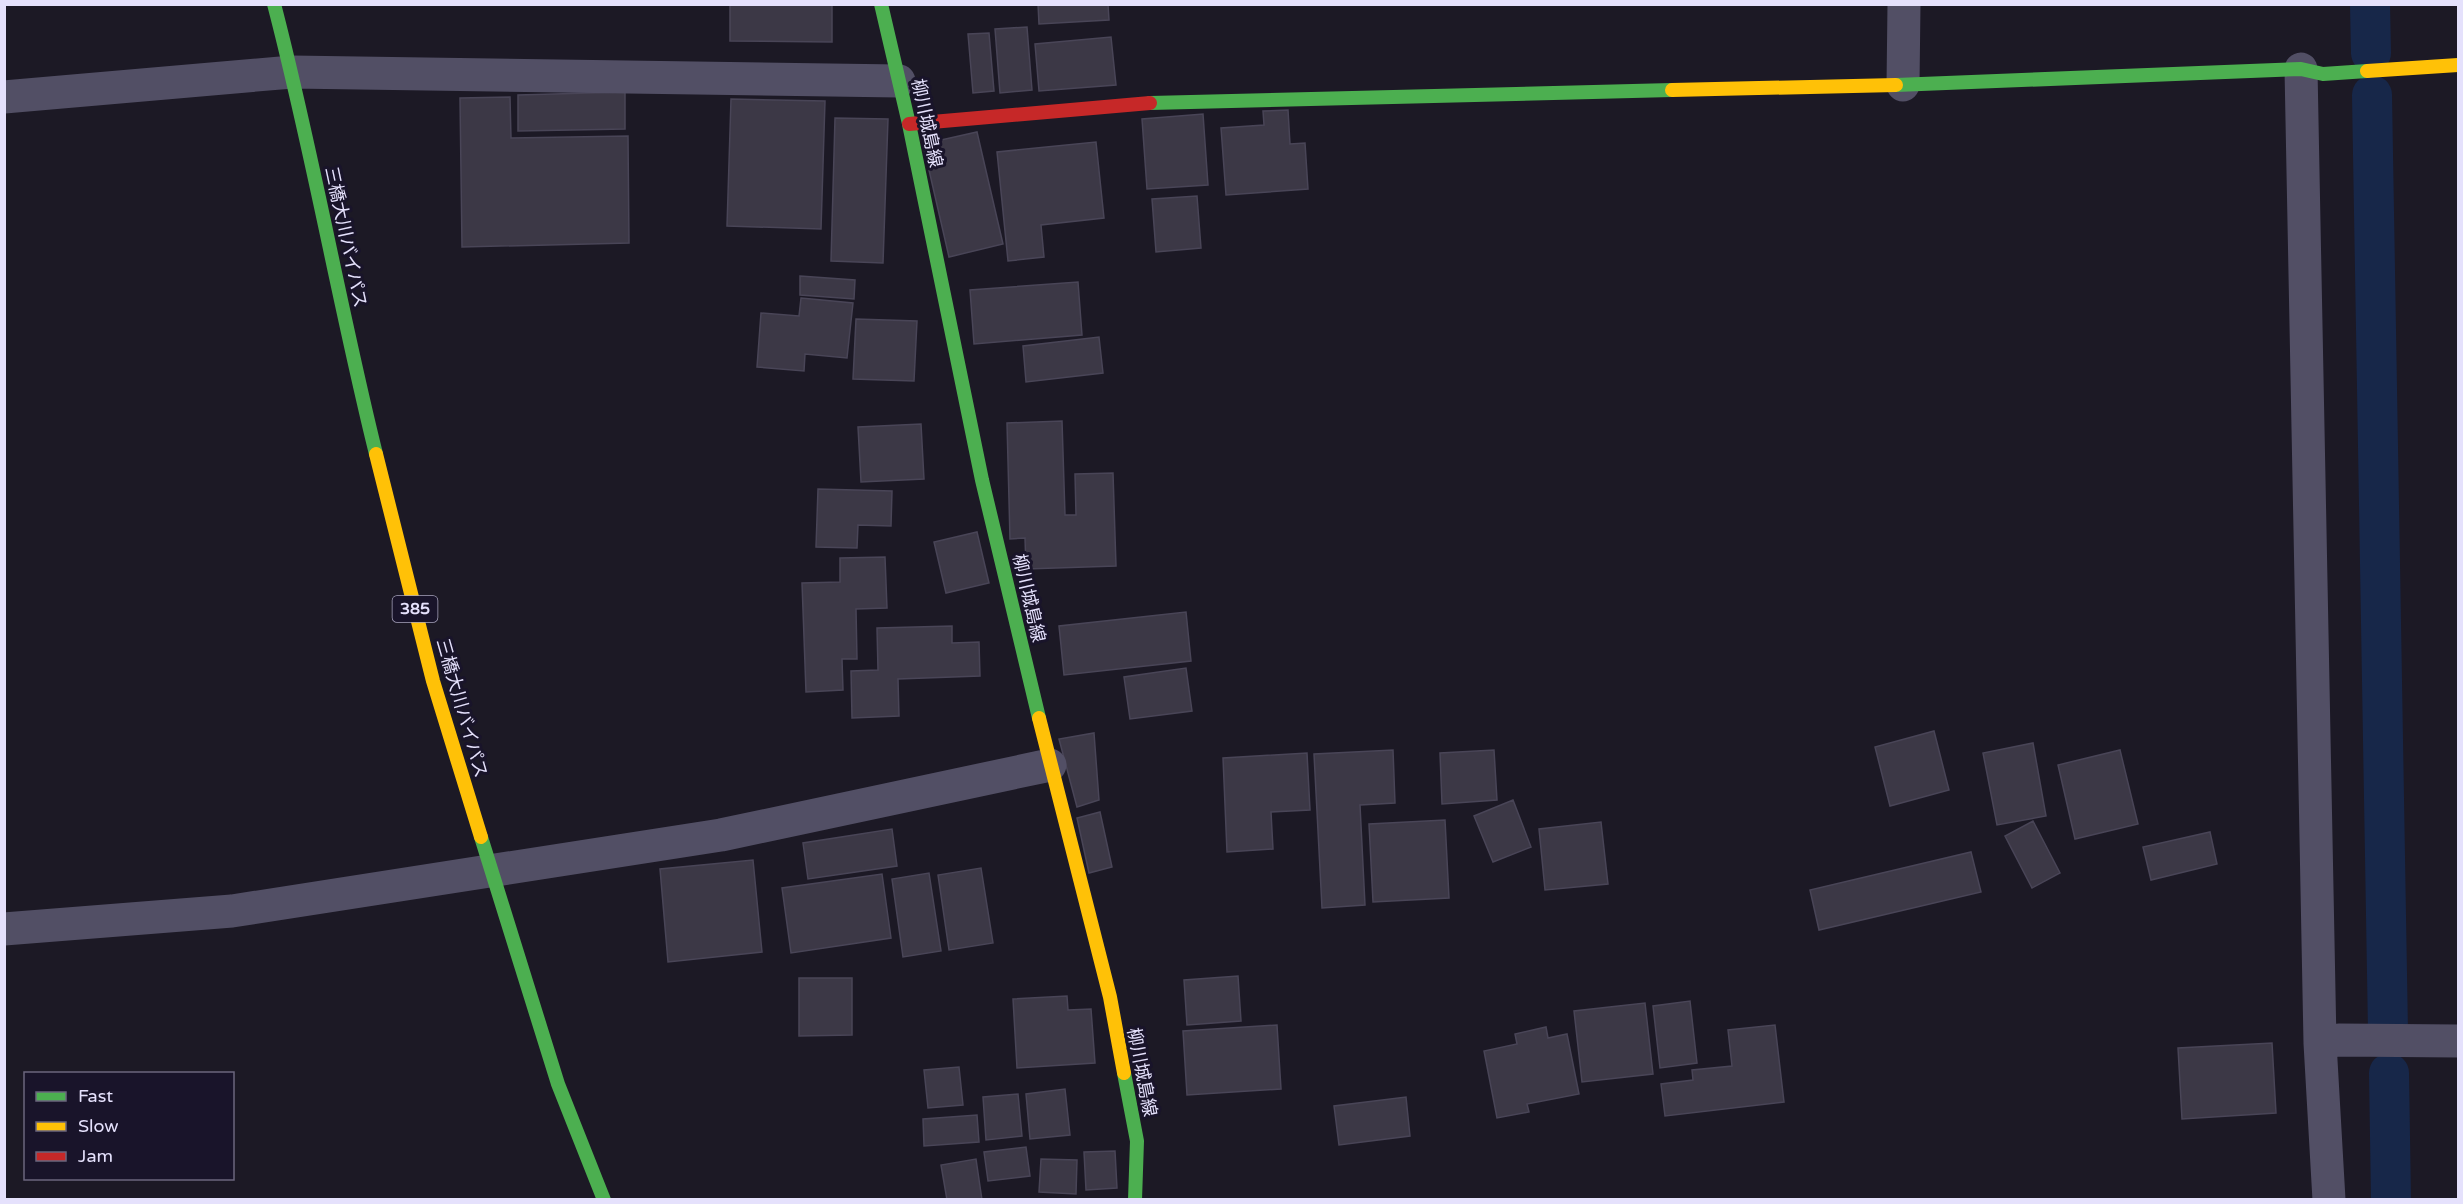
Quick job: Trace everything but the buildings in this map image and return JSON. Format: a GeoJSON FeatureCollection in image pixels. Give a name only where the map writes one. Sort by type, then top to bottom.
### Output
{"type":"FeatureCollection","features":[{"type":"Feature","properties":{"kind":"main road","name":"三橋大川バイパス"},"geometry":{"type":"LineString","coordinates":[[274,4],[292,72],[356,372],[433,681],[558,1084],[604,1200]]}},
{"type":"Feature","properties":{"kind":"main road","name":"柳川城島線"},"geometry":{"type":"LineString","coordinates":[[881,4],[909,124],[982,480],[1050,765],[1110,997],[1137,1141],[1135,1200]]}},
{"type":"Feature","properties":{"kind":"main road"},"geometry":{"type":"LineString","coordinates":[[909,124],[1139,103],[1903,85],[2301,69],[2323,74],[2458,64]]}},
{"type":"Feature","properties":{"kind":"street"},"geometry":{"type":"LineString","coordinates":[[1903,85],[1904,4]]}},
{"type":"Feature","properties":{"kind":"street"},"geometry":{"type":"LineString","coordinates":[[2301,69],[2320,1043],[2329,1200]]}},
{"type":"Feature","properties":{"kind":"street"},"geometry":{"type":"LineString","coordinates":[[4,97],[292,72],[899,81]]}},
{"type":"Feature","properties":{"kind":"street"},"geometry":{"type":"LineString","coordinates":[[4,930],[232,911],[721,835],[1050,765]]}},
{"type":"Feature","properties":{"kind":"street"},"geometry":{"type":"LineString","coordinates":[[2320,1043],[2339,1040],[2458,1041]]}},
{"type":"Feature","properties":{"kind":"waterway"},"geometry":{"type":"LineString","coordinates":[[2370,4],[2371,53]]}},
{"type":"Feature","properties":{"kind":"waterway"},"geometry":{"type":"LineString","coordinates":[[2372,95],[2388,1032]]}},
{"type":"Feature","properties":{"kind":"waterway"},"geometry":{"type":"LineString","coordinates":[[2389,1073],[2391,1200]]}},
{"type":"Feature","properties":{"kind":"traffic: fast"},"geometry":{"type":"LineString","coordinates":[[274,4],[376,454]]}},
{"type":"Feature","properties":{"kind":"traffic: fast"},"geometry":{"type":"LineString","coordinates":[[881,4],[909,124],[982,480],[1039,718]]}},
{"type":"Feature","properties":{"kind":"traffic: fast"},"geometry":{"type":"LineString","coordinates":[[1896,85],[2301,69],[2323,74],[2367,71]]}},
{"type":"Feature","properties":{"kind":"traffic: fast"},"geometry":{"type":"LineString","coordinates":[[1150,103],[1672,90]]}},
{"type":"Feature","properties":{"kind":"traffic: fast"},"geometry":{"type":"LineString","coordinates":[[481,837],[558,1084],[604,1200]]}},
{"type":"Feature","properties":{"kind":"traffic: fast"},"geometry":{"type":"LineString","coordinates":[[1124,1073],[1137,1141],[1135,1200]]}},
{"type":"Feature","properties":{"kind":"traffic: slow"},"geometry":{"type":"LineString","coordinates":[[2367,71],[2458,65]]}},
{"type":"Feature","properties":{"kind":"traffic: slow"},"geometry":{"type":"LineString","coordinates":[[1672,90],[1896,85]]}},
{"type":"Feature","properties":{"kind":"traffic: slow"},"geometry":{"type":"LineString","coordinates":[[376,454],[433,681],[481,837]]}},
{"type":"Feature","properties":{"kind":"traffic: slow"},"geometry":{"type":"LineString","coordinates":[[1039,718],[1110,997],[1124,1073]]}},
{"type":"Feature","properties":{"kind":"traffic: jam"},"geometry":{"type":"LineString","coordinates":[[909,124],[1150,103]]}}]}
